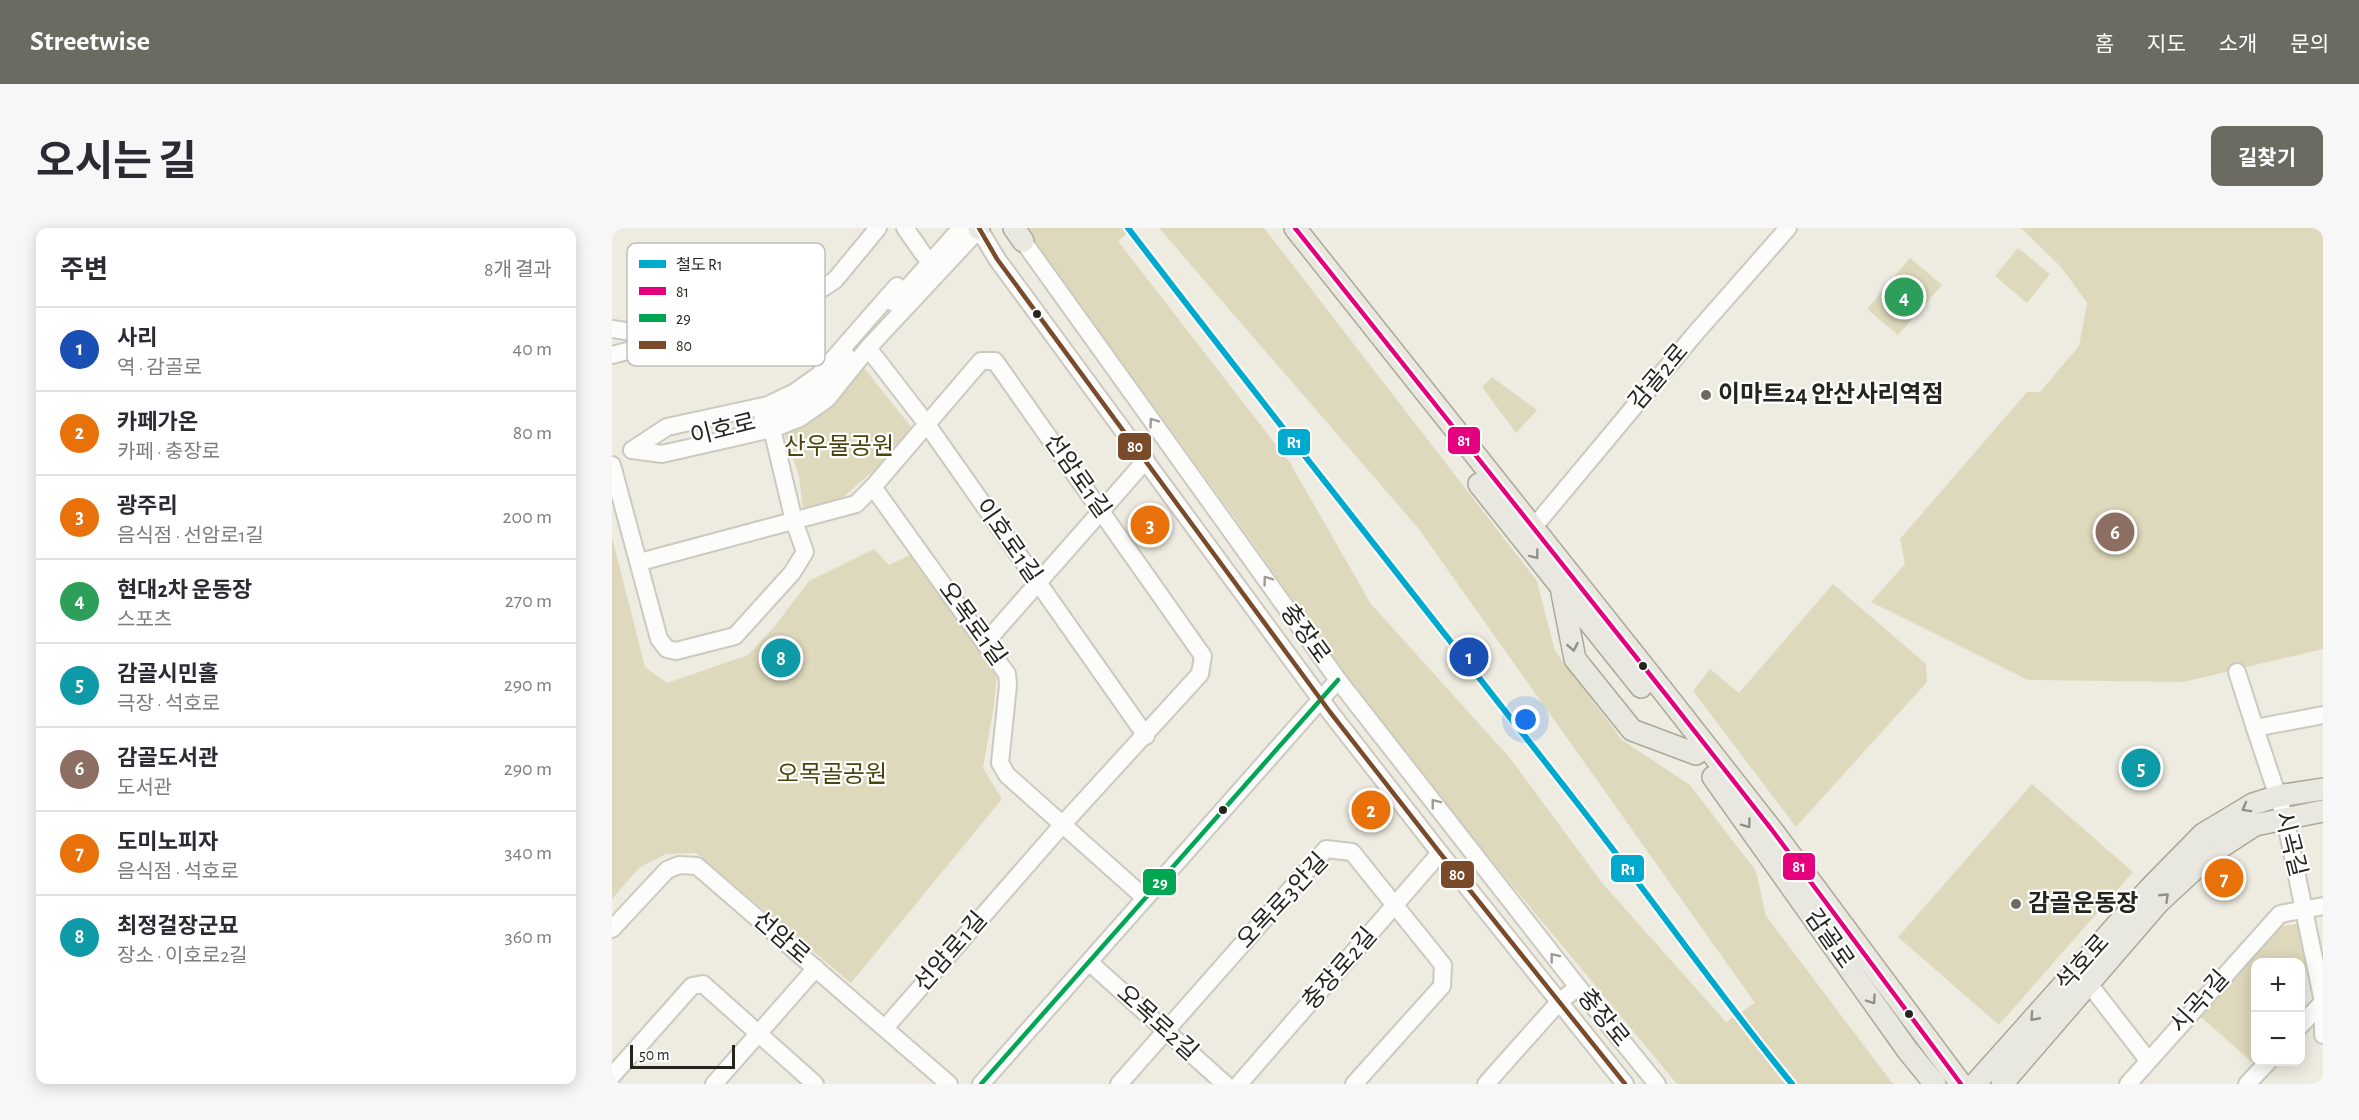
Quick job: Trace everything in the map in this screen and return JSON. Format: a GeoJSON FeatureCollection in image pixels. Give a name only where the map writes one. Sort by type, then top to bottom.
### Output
{"type":"FeatureCollection","features":[{"type":"Feature","properties":{"kind":"main road","name":"감골로"},"geometry":{"type":"LineString","coordinates":[[1279,228],[1562,589],[1696,754],[1908,1050],[1935,1084]]}},
{"type":"Feature","properties":{"kind":"main road","name":"감골로"},"geometry":{"type":"LineString","coordinates":[[1295,228],[1772,830],[1961,1084]]}},
{"type":"Feature","properties":{"kind":"main road"},"geometry":{"type":"LineString","coordinates":[[1562,589],[1575,659],[1632,730],[1696,754]]}},
{"type":"Feature","properties":{"kind":"main road","name":"석호로"},"geometry":{"type":"LineString","coordinates":[[1975,1084],[2149,889],[2203,834],[2253,804],[2278,796],[2323,789]]}},
{"type":"Feature","properties":{"kind":"main road","name":"석호로"},"geometry":{"type":"LineString","coordinates":[[2002,1084],[2159,902],[2212,853],[2255,825],[2323,811]]}},
{"type":"Feature","properties":{"kind":"street"},"geometry":{"type":"LineString","coordinates":[[825,287],[835,280],[878,228]]}},
{"type":"Feature","properties":{"kind":"street"},"geometry":{"type":"LineString","coordinates":[[904,228],[924,255]]}},
{"type":"Feature","properties":{"kind":"street"},"geometry":{"type":"LineString","coordinates":[[632,450],[667,427],[768,405],[795,392],[819,375],[947,228]]}},
{"type":"Feature","properties":{"kind":"street","name":"이호로"},"geometry":{"type":"LineString","coordinates":[[612,456],[775,417],[802,402],[824,383],[962,228]]}},
{"type":"Feature","properties":{"kind":"street"},"geometry":{"type":"LineString","coordinates":[[632,450],[662,454],[772,429],[800,418],[827,399],[868,348],[979,228]]}},
{"type":"Feature","properties":{"kind":"street","name":"충장로"},"geometry":{"type":"LineString","coordinates":[[979,228],[997,258],[1321,698],[1440,853],[1625,1084]]}},
{"type":"Feature","properties":{"kind":"street","name":"감골2로"},"geometry":{"type":"LineString","coordinates":[[1533,528],[1694,335],[1788,228]]}},
{"type":"Feature","properties":{"kind":"street","name":"충장로"},"geometry":{"type":"LineString","coordinates":[[1019,234],[1338,680],[1578,987],[1657,1084]]}},
{"type":"Feature","properties":{"kind":"street"},"geometry":{"type":"LineString","coordinates":[[612,329],[627,332]]}},
{"type":"Feature","properties":{"kind":"street","name":"이호로1길"},"geometry":{"type":"LineString","coordinates":[[868,348],[926,423],[1146,736]]}},
{"type":"Feature","properties":{"kind":"street"},"geometry":{"type":"LineString","coordinates":[[612,355],[627,351]]}},
{"type":"Feature","properties":{"kind":"street","name":"선암로1길"},"geometry":{"type":"LineString","coordinates":[[640,562],[856,504],[981,361],[995,361],[1203,656],[1200,674],[1146,736],[1063,824],[885,1028]]}},
{"type":"Feature","properties":{"kind":"street"},"geometry":{"type":"LineString","coordinates":[[612,465],[659,639],[667,649],[676,651],[735,636],[792,573],[805,552],[794,521],[772,429]]}},
{"type":"Feature","properties":{"kind":"street"},"geometry":{"type":"LineString","coordinates":[[985,643],[1146,460]]}},
{"type":"Feature","properties":{"kind":"street","name":"오목로1길"},"geometry":{"type":"LineString","coordinates":[[873,487],[1007,674],[1008,685],[1000,763],[1007,775],[1145,898]]}},
{"type":"Feature","properties":{"kind":"street","name":"시곡길"},"geometry":{"type":"LineString","coordinates":[[2237,672],[2285,818],[2323,1002],[2323,1035]]}},
{"type":"Feature","properties":{"kind":"street"},"geometry":{"type":"LineString","coordinates":[[981,1084],[1338,680]]}},
{"type":"Feature","properties":{"kind":"street"},"geometry":{"type":"LineString","coordinates":[[2254,728],[2323,715]]}},
{"type":"Feature","properties":{"kind":"street","name":"오목로3안길"},"geometry":{"type":"LineString","coordinates":[[1119,1084],[1326,849],[1352,852],[1443,965],[1442,986],[1354,1084]]}},
{"type":"Feature","properties":{"kind":"street","name":"충장로2길"},"geometry":{"type":"LineString","coordinates":[[1239,1084],[1440,853]]}},
{"type":"Feature","properties":{"kind":"street","name":"선암로"},"geometry":{"type":"LineString","coordinates":[[612,929],[668,870],[679,865],[697,866],[949,1084]]}},
{"type":"Feature","properties":{"kind":"street","name":"시곡1길"},"geometry":{"type":"LineString","coordinates":[[2128,1084],[2280,914],[2323,906]]}},
{"type":"Feature","properties":{"kind":"street","name":"오목로2길"},"geometry":{"type":"LineString","coordinates":[[1089,963],[1225,1084]]}},
{"type":"Feature","properties":{"kind":"street"},"geometry":{"type":"LineString","coordinates":[[714,1084],[816,968]]}},
{"type":"Feature","properties":{"kind":"street"},"geometry":{"type":"LineString","coordinates":[[612,1076],[692,986],[703,984],[815,1084]]}},
{"type":"Feature","properties":{"kind":"street"},"geometry":{"type":"LineString","coordinates":[[2089,984],[2148,1060]]}},
{"type":"Feature","properties":{"kind":"street"},"geometry":{"type":"LineString","coordinates":[[1486,1084],[1559,1002],[1578,987]]}},
{"type":"Feature","properties":{"kind":"street"},"geometry":{"type":"LineString","coordinates":[[2305,1022],[2323,1002]]}},
{"type":"Feature","properties":{"kind":"street"},"geometry":{"type":"LineString","coordinates":[[2247,1084],[2264,1066]]}},
{"type":"Feature","properties":{"kind":"green space"},"geometry":{"type":"Polygon","coordinates":[[[1024,228],[1133,228],[1118,241],[1290,463],[1371,604],[1510,758],[1603,884],[1726,1022],[1755,1003],[1418,528],[1159,228],[1264,228],[1537,581],[1555,651],[1622,740],[1690,785],[1756,871],[1766,916],[1893,1084],[1677,1084],[1394,743],[1240,525],[1024,228]]]}},
{"type":"Feature","properties":{"kind":"green space"},"geometry":{"type":"Polygon","coordinates":[[[2021,228],[2323,228],[2323,649],[2183,682],[2028,680],[1871,602],[1905,564],[1900,539],[2027,392],[2040,392],[2079,346],[2087,303],[2061,267],[2021,228]]]}},
{"type":"Feature","properties":{"kind":"green space"},"geometry":{"type":"Polygon","coordinates":[[[2018,248],[2050,274],[2027,303],[1995,276],[2018,248]]]}},
{"type":"Feature","properties":{"kind":"green space"},"geometry":{"type":"Polygon","coordinates":[[[1910,258],[1942,285],[1898,335],[1867,309],[1910,258]]]}},
{"type":"Feature","properties":{"kind":"green space","name":"산우물공원"},"geometry":{"type":"Polygon","coordinates":[[[864,368],[912,428],[886,460],[842,498],[803,509],[799,476],[783,429],[828,404],[864,368]]]}},
{"type":"Feature","properties":{"kind":"green space"},"geometry":{"type":"Polygon","coordinates":[[[1492,377],[1537,410],[1516,433],[1482,387],[1492,377]]]}},
{"type":"Feature","properties":{"kind":"green space","name":"오목골공원"},"geometry":{"type":"Polygon","coordinates":[[[612,537],[645,667],[667,683],[748,655],[774,627],[809,581],[874,549],[889,565],[914,553],[997,673],[983,768],[1002,799],[851,983],[696,853],[666,854],[639,868],[612,899],[612,537]]]}},
{"type":"Feature","properties":{"kind":"green space"},"geometry":{"type":"Polygon","coordinates":[[[1833,584],[1926,664],[1927,682],[1796,827],[1693,691],[1710,669],[1739,693],[1833,584]]]}},
{"type":"Feature","properties":{"kind":"green space","name":"감골운동장"},"geometry":{"type":"Polygon","coordinates":[[[2032,784],[2133,872],[1999,1025],[1898,937],[2032,784]]]}},
{"type":"Feature","properties":{"kind":"green space"},"geometry":{"type":"Polygon","coordinates":[[[2301,923],[2308,968],[2305,972],[2305,958],[2251,958],[2279,927],[2301,923]]]}},
{"type":"Feature","properties":{"kind":"green space"},"geometry":{"type":"Polygon","coordinates":[[[2251,959],[2251,1061],[2200,1016],[2251,959]]]}},
{"type":"Feature","properties":{"kind":"rail line","name":"R1"},"geometry":{"type":"LineString","coordinates":[[1128,228],[1601,834],[1792,1084]]}},
{"type":"Feature","properties":{"kind":"transit line","name":"80"},"geometry":{"type":"LineString","coordinates":[[979,228],[997,259],[1330,712],[1625,1084]]}},
{"type":"Feature","properties":{"kind":"transit line","name":"81"},"geometry":{"type":"LineString","coordinates":[[1295,228],[1772,830],[1961,1084]]}},
{"type":"Feature","properties":{"kind":"transit line","name":"29"},"geometry":{"type":"LineString","coordinates":[[981,1084],[1338,680]]}},
{"type":"Feature","properties":{"kind":"place","name":"현대2차 운동장"},"geometry":{"type":"Point","coordinates":[1904,297]}},
{"type":"Feature","properties":{"kind":"place","name":"이마트24 안산사리역점"},"geometry":{"type":"Point","coordinates":[1706,395]}},
{"type":"Feature","properties":{"kind":"place","name":"광주리"},"geometry":{"type":"Point","coordinates":[1150,525]}},
{"type":"Feature","properties":{"kind":"place","name":"감골도서관"},"geometry":{"type":"Point","coordinates":[2115,532]}},
{"type":"Feature","properties":{"kind":"place","name":"사리"},"geometry":{"type":"Point","coordinates":[1469,657]}},
{"type":"Feature","properties":{"kind":"place","name":"최정걸장군묘"},"geometry":{"type":"Point","coordinates":[781,658]}},
{"type":"Feature","properties":{"kind":"place","name":"감골시민홀"},"geometry":{"type":"Point","coordinates":[2141,768]}},
{"type":"Feature","properties":{"kind":"place","name":"카페가온"},"geometry":{"type":"Point","coordinates":[1371,810]}},
{"type":"Feature","properties":{"kind":"place","name":"도미노피자"},"geometry":{"type":"Point","coordinates":[2224,878]}},
{"type":"Feature","properties":{"kind":"place","name":"감골운동장"},"geometry":{"type":"Point","coordinates":[2016,904]}}]}
